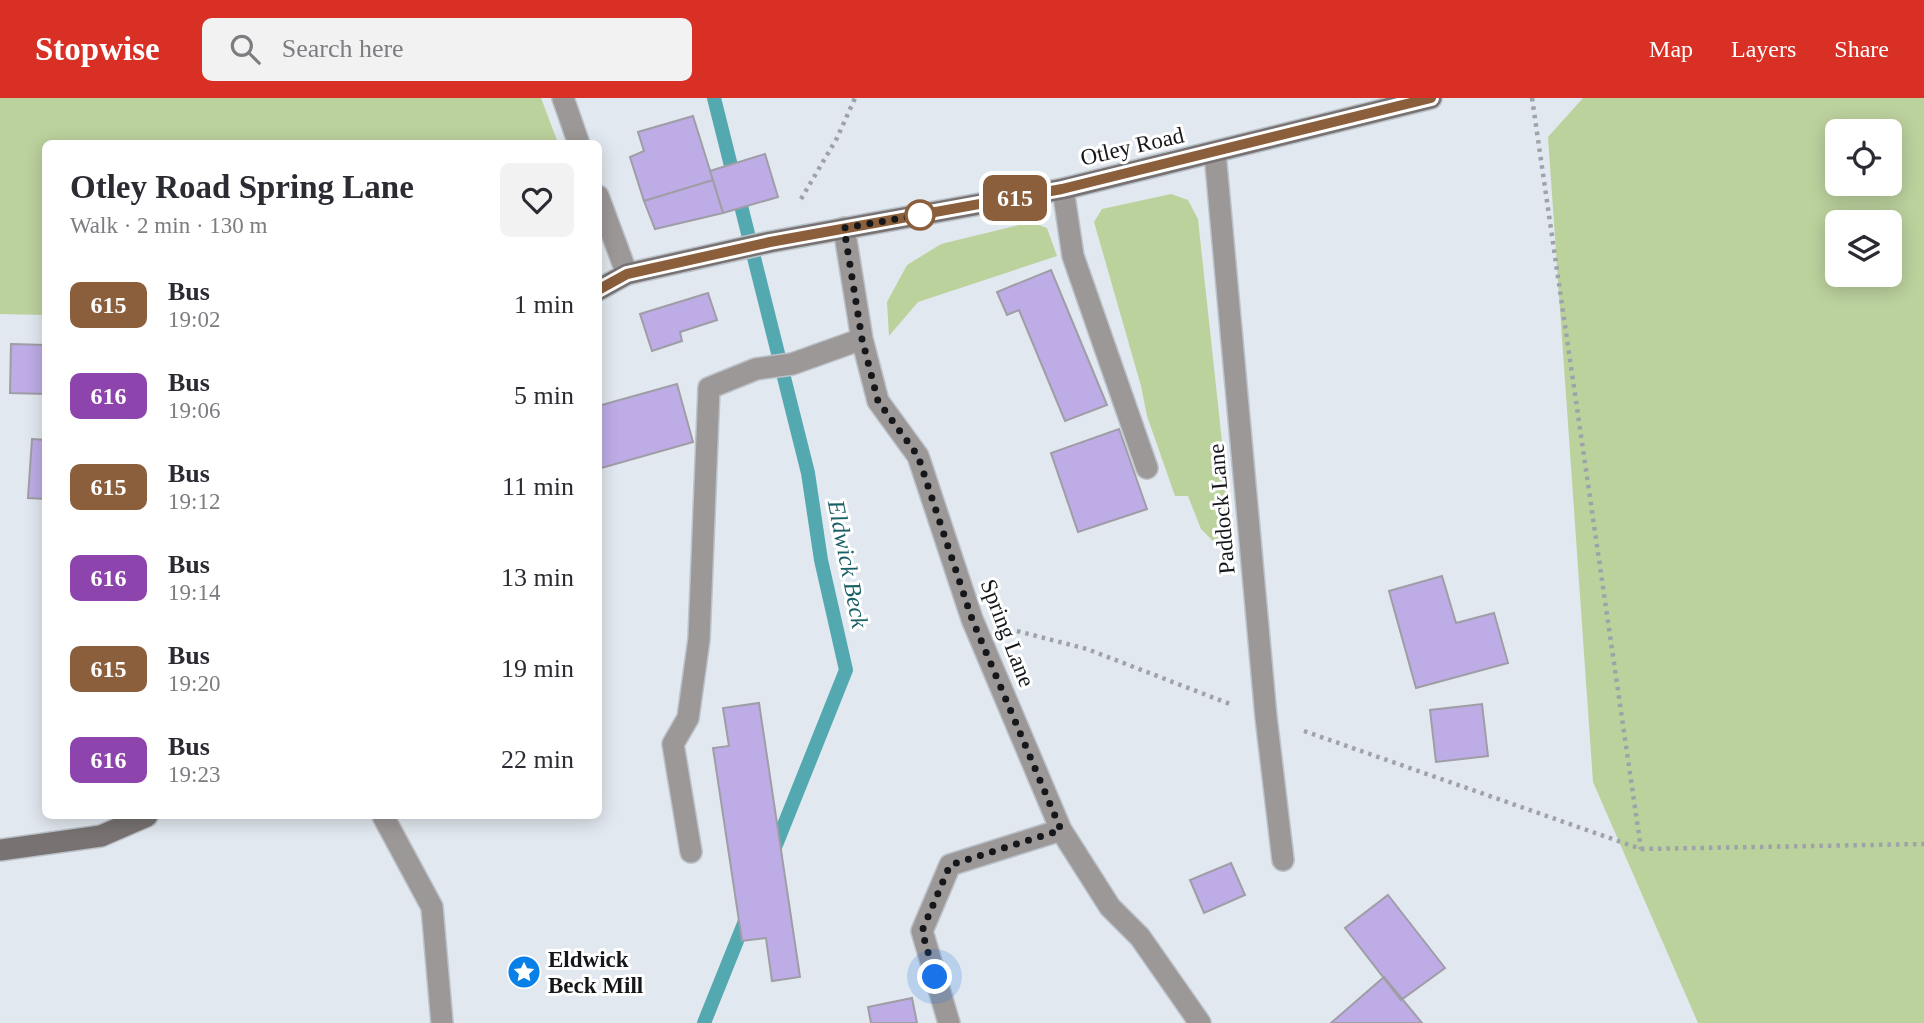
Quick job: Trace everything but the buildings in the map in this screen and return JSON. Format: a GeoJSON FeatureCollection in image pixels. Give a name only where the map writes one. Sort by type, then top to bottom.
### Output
{"type":"FeatureCollection","features":[{"type":"Feature","properties":{"kind":"street"},"geometry":{"type":"LineString","coordinates":[[563,98],[578,140]]}},
{"type":"Feature","properties":{"kind":"street","name":"Otley Road"},"geometry":{"type":"LineString","coordinates":[[602,288],[627,274],[770,242],[1062,189],[1431,98]]}},
{"type":"Feature","properties":{"kind":"street","name":"Paddock Lane"},"geometry":{"type":"LineString","coordinates":[[1215,153],[1266,718],[1283,860]]}},
{"type":"Feature","properties":{"kind":"street"},"geometry":{"type":"LineString","coordinates":[[1062,189],[1073,256],[1147,468]]}},
{"type":"Feature","properties":{"kind":"street"},"geometry":{"type":"LineString","coordinates":[[602,207],[627,274]]}},
{"type":"Feature","properties":{"kind":"street","name":"Spring Lane"},"geometry":{"type":"LineString","coordinates":[[844,228],[862,339],[878,401],[918,456],[972,619],[1061,830],[1110,907],[1140,937],[1200,1023]]}},
{"type":"Feature","properties":{"kind":"street"},"geometry":{"type":"LineString","coordinates":[[691,852],[673,744],[688,718],[699,639],[709,388],[756,369],[792,364],[862,339]]}},
{"type":"Feature","properties":{"kind":"street"},"geometry":{"type":"LineString","coordinates":[[0,850],[101,835],[140,819]]}},
{"type":"Feature","properties":{"kind":"street"},"geometry":{"type":"LineString","coordinates":[[385,819],[432,907],[442,1023]]}},
{"type":"Feature","properties":{"kind":"street"},"geometry":{"type":"LineString","coordinates":[[948,1023],[922,931],[950,865],[1061,830]]}},
{"type":"Feature","properties":{"kind":"path"},"geometry":{"type":"LineString","coordinates":[[803,236],[799,201],[837,138],[855,98]]}},
{"type":"Feature","properties":{"kind":"path"},"geometry":{"type":"LineString","coordinates":[[1532,98],[1641,849],[1924,844]]}},
{"type":"Feature","properties":{"kind":"green space"},"geometry":{"type":"Polygon","coordinates":[[[0,98],[541,98],[557,140],[42,140],[42,315],[0,314],[0,98]]]}},
{"type":"Feature","properties":{"kind":"green space"},"geometry":{"type":"Polygon","coordinates":[[[1583,98],[1924,98],[1924,1023],[1698,1023],[1593,782],[1548,137],[1583,98]]]}},
{"type":"Feature","properties":{"kind":"green space"},"geometry":{"type":"Polygon","coordinates":[[[1171,194],[1188,200],[1198,219],[1235,563],[1201,529],[1188,496],[1175,496],[1147,416],[1141,386],[1094,222],[1102,209],[1171,194]]]}},
{"type":"Feature","properties":{"kind":"green space"},"geometry":{"type":"Polygon","coordinates":[[[1031,222],[1047,228],[1057,256],[918,302],[889,336],[887,302],[907,265],[941,244],[1031,222]]]}},
{"type":"Feature","properties":{"kind":"waterway","name":"Eldwick Beck"},"geometry":{"type":"LineString","coordinates":[[714,98],[808,473],[821,560],[846,670],[772,855]]}},
{"type":"Feature","properties":{"kind":"waterway","name":"Eldwick Beck"},"geometry":{"type":"LineString","coordinates":[[704,1023],[747,916]]}},
{"type":"Feature","properties":{"kind":"bus line","name":"615"},"geometry":{"type":"LineString","coordinates":[[602,288],[627,274],[770,242],[1062,189],[1431,98]]}},
{"type":"Feature","properties":{"kind":"place","name":"Eldwick Beck Mill"},"geometry":{"type":"Point","coordinates":[524,972]}},
{"type":"Feature","properties":{"kind":"route"},"geometry":{"type":"LineString","coordinates":[[920,215],[926,214],[844,228],[862,339],[878,401],[918,456],[972,619],[1061,830],[950,865],[922,931],[935,977]]}}]}
